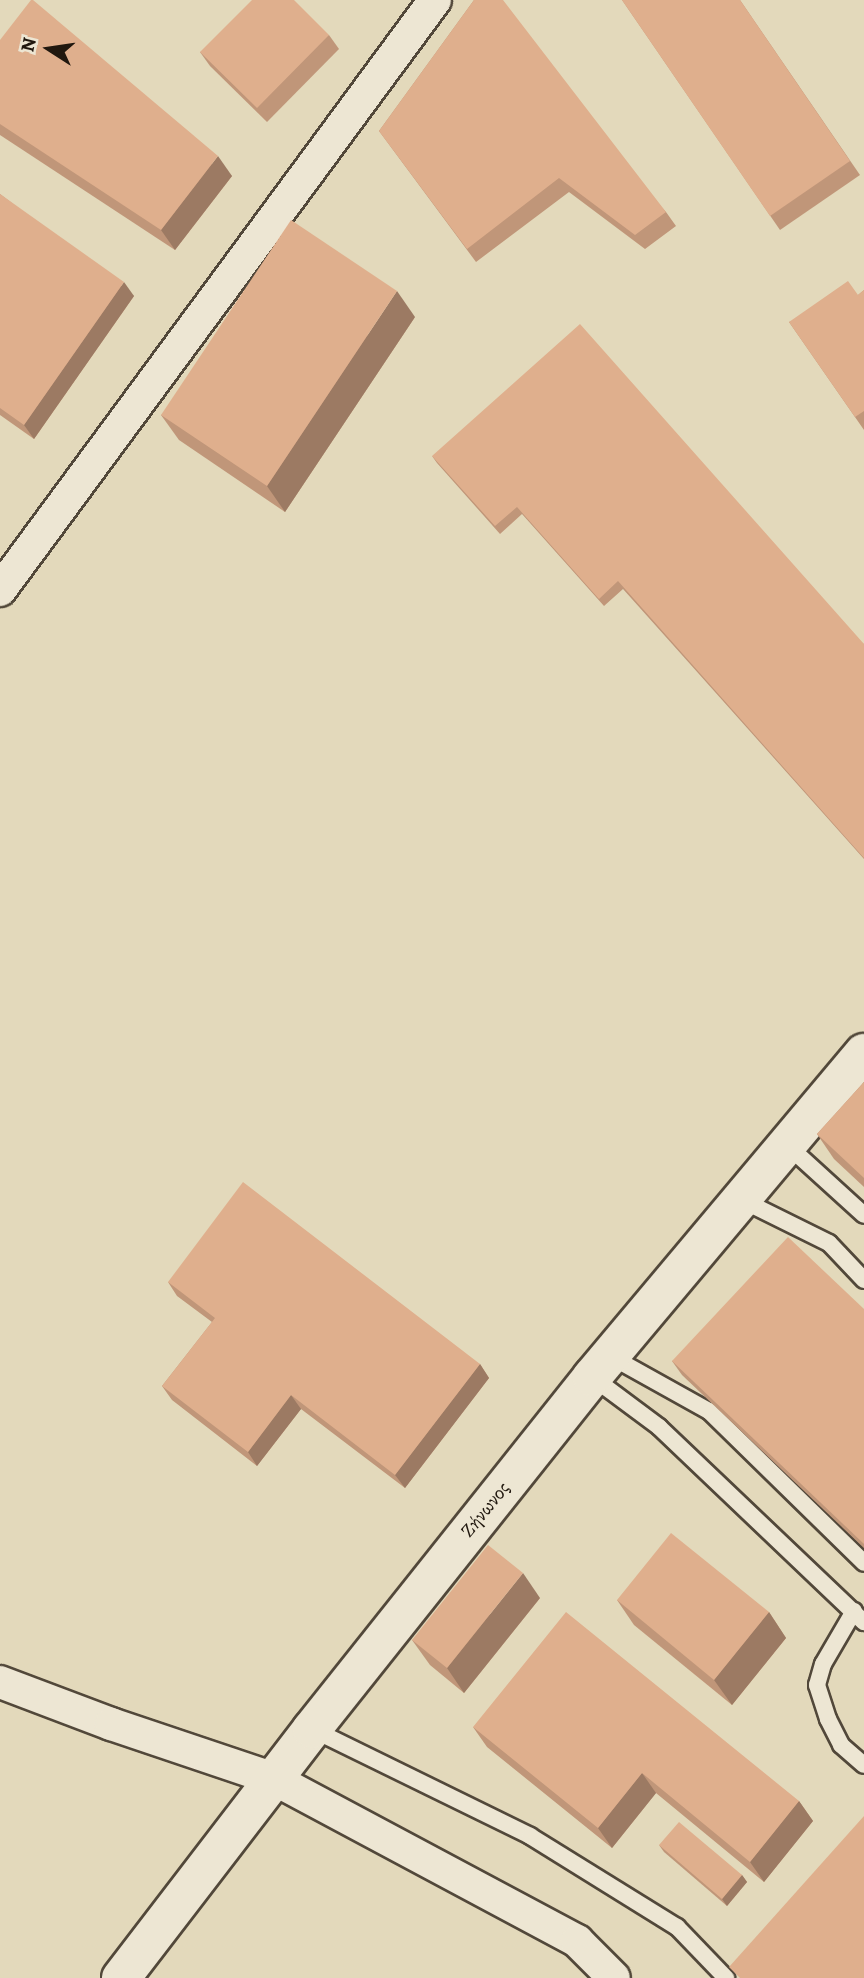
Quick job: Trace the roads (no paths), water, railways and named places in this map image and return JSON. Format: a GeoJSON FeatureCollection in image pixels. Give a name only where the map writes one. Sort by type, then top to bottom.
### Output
{"type":"FeatureCollection","features":[{"type":"Feature","properties":{"kind":"street"},"geometry":{"type":"LineString","coordinates":[[0,590],[435,0]]}},
{"type":"Feature","properties":{"kind":"street","name":"Ζήνωνος"},"geometry":{"type":"LineString","coordinates":[[121,1978],[312,1729],[601,1367],[864,1053]]}},
{"type":"Feature","properties":{"kind":"street"},"geometry":{"type":"LineString","coordinates":[[0,1682],[111,1724],[274,1779],[577,1941],[614,1978]]}},
{"type":"Feature","properties":{"kind":"lane"},"geometry":{"type":"LineString","coordinates":[[786,1144],[864,1215]]}},
{"type":"Feature","properties":{"kind":"lane"},"geometry":{"type":"LineString","coordinates":[[741,1200],[829,1243],[864,1280]]}},
{"type":"Feature","properties":{"kind":"lane"},"geometry":{"type":"LineString","coordinates":[[601,1367],[709,1411],[864,1563]]}},
{"type":"Feature","properties":{"kind":"lane"},"geometry":{"type":"LineString","coordinates":[[601,1367],[659,1427],[859,1617],[823,1664],[817,1685],[828,1719],[841,1745],[864,1765]]}},
{"type":"Feature","properties":{"kind":"lane"},"geometry":{"type":"LineString","coordinates":[[312,1729],[530,1836],[677,1927],[726,1978]]}}]}
